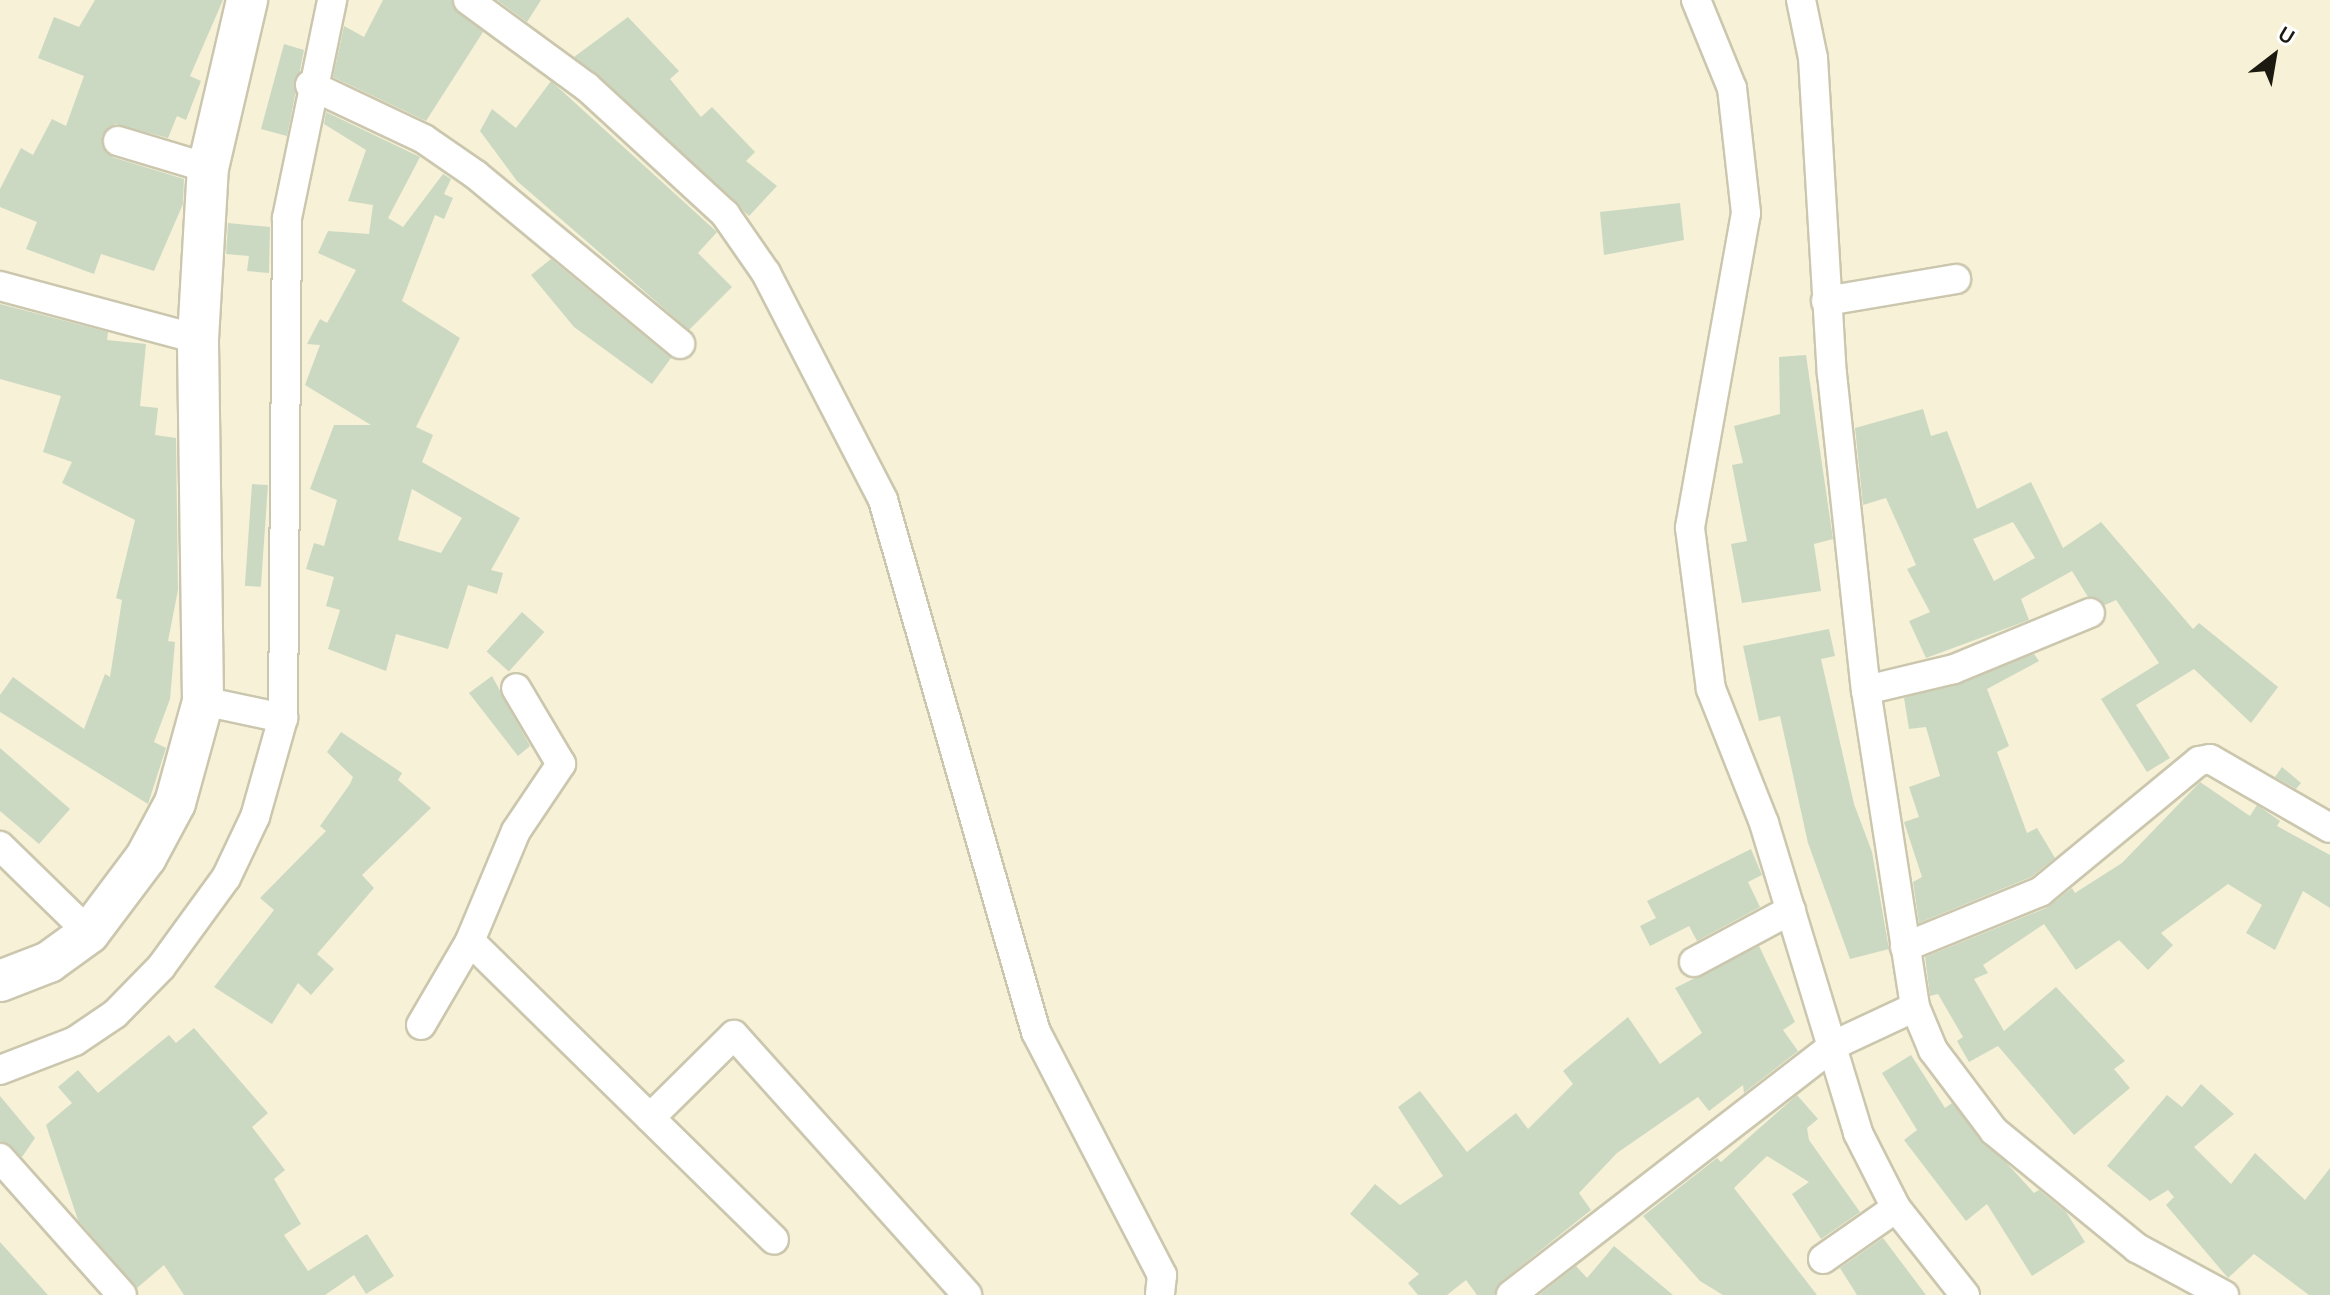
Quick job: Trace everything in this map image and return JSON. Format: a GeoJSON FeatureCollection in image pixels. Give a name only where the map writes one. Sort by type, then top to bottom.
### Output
{"type":"FeatureCollection","features":[{"type":"Feature","properties":{"kind":"street"},"geometry":{"type":"LineString","coordinates":[[0,981],[49,962],[89,933],[175,803],[216,704],[198,339],[208,168],[247,0]]}},
{"type":"Feature","properties":{"kind":"street"},"geometry":{"type":"LineString","coordinates":[[0,1070],[75,1041],[115,1014],[161,967],[226,878],[255,817],[276,716],[287,218],[310,85],[332,0]]}},
{"type":"Feature","properties":{"kind":"street"},"geometry":{"type":"LineString","coordinates":[[468,0],[547,52],[610,108],[725,214],[766,273],[883,500],[1036,1032],[1162,1275],[1160,1295]]}},
{"type":"Feature","properties":{"kind":"street"},"geometry":{"type":"LineString","coordinates":[[1696,0],[1732,88],[1746,213],[1696,470],[1690,528],[1698,620],[1711,689],[1791,910],[1845,1038],[1858,1133],[1896,1208],[1964,1295]]}},
{"type":"Feature","properties":{"kind":"street"},"geometry":{"type":"LineString","coordinates":[[1801,0],[1813,58],[1826,301],[1866,690],[1915,1007],[1933,1050],[1994,1131],[2137,1248],[2224,1295]]}},
{"type":"Feature","properties":{"kind":"street"},"geometry":{"type":"LineString","coordinates":[[310,85],[424,139],[476,175],[680,344]]}},
{"type":"Feature","properties":{"kind":"street"},"geometry":{"type":"LineString","coordinates":[[118,141],[208,168]]}},
{"type":"Feature","properties":{"kind":"street"},"geometry":{"type":"LineString","coordinates":[[1826,301],[1956,279]]}},
{"type":"Feature","properties":{"kind":"street"},"geometry":{"type":"LineString","coordinates":[[0,286],[198,339]]}},
{"type":"Feature","properties":{"kind":"street"},"geometry":{"type":"LineString","coordinates":[[1866,690],[1954,669],[2090,613]]}},
{"type":"Feature","properties":{"kind":"street"},"geometry":{"type":"LineString","coordinates":[[421,1025],[470,941],[516,831],[561,764],[516,688]]}},
{"type":"Feature","properties":{"kind":"street"},"geometry":{"type":"LineString","coordinates":[[216,704],[276,716]]}},
{"type":"Feature","properties":{"kind":"street"},"geometry":{"type":"LineString","coordinates":[[1905,947],[2040,892],[2199,761],[2210,759],[2330,828]]}},
{"type":"Feature","properties":{"kind":"street"},"geometry":{"type":"LineString","coordinates":[[0,846],[89,933]]}},
{"type":"Feature","properties":{"kind":"street"},"geometry":{"type":"LineString","coordinates":[[1694,962],[1791,910]]}},
{"type":"Feature","properties":{"kind":"street"},"geometry":{"type":"LineString","coordinates":[[470,941],[774,1240]]}},
{"type":"Feature","properties":{"kind":"street"},"geometry":{"type":"LineString","coordinates":[[1511,1295],[1845,1038],[1915,1007]]}},
{"type":"Feature","properties":{"kind":"street"},"geometry":{"type":"LineString","coordinates":[[650,1118],[734,1035],[967,1295]]}},
{"type":"Feature","properties":{"kind":"street"},"geometry":{"type":"LineString","coordinates":[[0,1158],[122,1295]]}},
{"type":"Feature","properties":{"kind":"street"},"geometry":{"type":"LineString","coordinates":[[1823,1259],[1896,1208]]}},
{"type":"Feature","properties":{"kind":"building"},"geometry":{"type":"Polygon","coordinates":[[[95,0],[223,0],[190,76],[201,81],[186,120],[177,116],[168,138],[115,124],[102,137],[112,157],[184,179],[183,204],[154,271],[101,254],[94,274],[26,249],[37,222],[0,207],[0,189],[21,148],[33,155],[52,119],[66,126],[84,76],[38,58],[54,17],[79,27],[95,0]]]}},
{"type":"Feature","properties":{"kind":"building"},"geometry":{"type":"Polygon","coordinates":[[[383,0],[451,0],[483,32],[426,121],[333,77],[344,26],[364,37],[383,0]]]}},
{"type":"Feature","properties":{"kind":"building"},"geometry":{"type":"Polygon","coordinates":[[[497,0],[541,0],[527,22],[497,0]]]}},
{"type":"Feature","properties":{"kind":"building"},"geometry":{"type":"Polygon","coordinates":[[[628,17],[679,71],[670,79],[701,117],[712,107],[755,152],[746,161],[777,186],[749,216],[574,57],[628,17]]]}},
{"type":"Feature","properties":{"kind":"building"},"geometry":{"type":"Polygon","coordinates":[[[284,44],[304,50],[287,136],[261,129],[284,44]]]}},
{"type":"Feature","properties":{"kind":"building"},"geometry":{"type":"Polygon","coordinates":[[[551,81],[717,232],[698,253],[732,287],[689,330],[517,181],[480,131],[492,109],[516,128],[551,81]]]}},
{"type":"Feature","properties":{"kind":"building"},"geometry":{"type":"Polygon","coordinates":[[[326,112],[420,157],[388,218],[403,227],[443,174],[451,179],[444,194],[453,198],[444,219],[435,215],[402,301],[460,338],[416,427],[433,435],[422,462],[520,518],[491,570],[503,573],[497,594],[468,585],[448,649],[396,634],[386,671],[328,649],[340,610],[326,606],[334,577],[306,569],[314,543],[324,546],[337,500],[310,489],[334,425],[371,425],[305,385],[320,345],[307,344],[320,319],[327,323],[356,270],[318,253],[328,231],[369,234],[373,205],[348,201],[366,150],[324,124],[326,112]],[[412,489],[398,540],[441,553],[462,518],[412,489]]]}},
{"type":"Feature","properties":{"kind":"building"},"geometry":{"type":"Polygon","coordinates":[[[1680,203],[1684,240],[1604,255],[1600,212],[1680,203]]]}},
{"type":"Feature","properties":{"kind":"building"},"geometry":{"type":"Polygon","coordinates":[[[228,223],[270,227],[269,273],[247,271],[249,256],[226,254],[228,223]]]}},
{"type":"Feature","properties":{"kind":"building"},"geometry":{"type":"Polygon","coordinates":[[[551,259],[671,358],[652,384],[574,327],[531,275],[551,259]]]}},
{"type":"Feature","properties":{"kind":"building"},"geometry":{"type":"Polygon","coordinates":[[[0,304],[108,332],[107,340],[146,344],[140,406],[158,408],[155,435],[176,438],[178,590],[168,641],[175,642],[170,699],[154,742],[166,748],[148,804],[0,712],[0,695],[13,677],[84,729],[105,674],[110,677],[122,600],[116,598],[135,520],[62,483],[72,462],[43,452],[61,396],[0,379],[0,304]]]}},
{"type":"Feature","properties":{"kind":"building"},"geometry":{"type":"Polygon","coordinates":[[[1806,355],[1833,539],[1814,544],[1821,591],[1742,603],[1731,544],[1747,541],[1732,465],[1743,463],[1734,426],[1780,414],[1779,357],[1806,355]]]}},
{"type":"Feature","properties":{"kind":"building"},"geometry":{"type":"Polygon","coordinates":[[[1923,409],[1931,436],[1947,431],[1977,509],[2031,482],[2063,548],[2101,522],[2193,629],[2199,623],[2278,687],[2251,723],[2194,669],[2136,705],[2170,758],[2147,772],[2101,699],[2159,663],[2116,600],[2105,605],[2088,597],[2072,571],[2021,599],[2029,620],[1926,658],[1909,621],[1930,612],[1907,569],[1916,565],[1886,498],[1863,505],[1855,428],[1923,409]],[[2013,522],[1973,539],[1994,581],[2035,558],[2013,522]]]}},
{"type":"Feature","properties":{"kind":"building"},"geometry":{"type":"Polygon","coordinates":[[[252,484],[268,485],[261,587],[245,586],[252,484]]]}},
{"type":"Feature","properties":{"kind":"building"},"geometry":{"type":"Polygon","coordinates":[[[522,612],[544,632],[509,671],[487,651],[522,612]]]}},
{"type":"Feature","properties":{"kind":"building"},"geometry":{"type":"Polygon","coordinates":[[[1829,629],[1835,656],[1821,659],[1854,804],[1872,852],[1889,949],[1850,959],[1808,843],[1780,716],[1759,721],[1743,646],[1829,629]]]}},
{"type":"Feature","properties":{"kind":"building"},"geometry":{"type":"Polygon","coordinates":[[[2034,654],[2039,661],[1987,689],[2009,746],[1997,752],[2027,833],[2037,828],[2055,858],[2031,877],[1919,923],[1913,882],[1922,877],[1904,822],[1919,817],[1909,787],[1940,776],[1926,727],[1909,729],[1904,698],[2034,654]]]}},
{"type":"Feature","properties":{"kind":"building"},"geometry":{"type":"Polygon","coordinates":[[[492,676],[530,746],[518,756],[469,693],[492,676]]]}},
{"type":"Feature","properties":{"kind":"building"},"geometry":{"type":"Polygon","coordinates":[[[341,732],[402,773],[398,780],[431,808],[362,875],[374,888],[317,954],[334,969],[311,995],[298,983],[272,1024],[214,987],[274,910],[260,898],[326,831],[320,826],[350,784],[353,777],[327,752],[341,732]]]}},
{"type":"Feature","properties":{"kind":"building"},"geometry":{"type":"Polygon","coordinates":[[[0,748],[70,809],[39,844],[0,811],[0,748]]]}},
{"type":"Feature","properties":{"kind":"building"},"geometry":{"type":"Polygon","coordinates":[[[2282,767],[2301,783],[2296,789],[2275,777],[2282,767]]]}},
{"type":"Feature","properties":{"kind":"building"},"geometry":{"type":"Polygon","coordinates":[[[2200,782],[2250,816],[2257,805],[2280,821],[2277,826],[2330,855],[2330,908],[2303,891],[2275,950],[2246,933],[2262,905],[2228,884],[2161,933],[2173,945],[2148,970],[2119,940],[2076,970],[2044,924],[1983,965],[1988,973],[1974,979],[2004,1031],[2056,987],[2125,1061],[2114,1069],[2130,1088],[2074,1135],[1998,1046],[1969,1062],[1957,1041],[1963,1037],[1938,994],[1930,996],[1925,957],[2046,908],[2072,888],[2075,893],[2122,863],[2200,782]]]}},
{"type":"Feature","properties":{"kind":"building"},"geometry":{"type":"Polygon","coordinates":[[[1751,849],[1762,875],[1748,882],[1760,907],[1697,941],[1689,926],[1650,946],[1640,926],[1656,918],[1647,901],[1751,849]]]}},
{"type":"Feature","properties":{"kind":"building"},"geometry":{"type":"Polygon","coordinates":[[[1759,946],[1795,1022],[1783,1030],[1798,1051],[1744,1093],[1743,1085],[1709,1111],[1698,1097],[1617,1153],[1579,1193],[1591,1210],[1501,1282],[1494,1295],[1477,1295],[1466,1280],[1447,1295],[1418,1295],[1408,1283],[1419,1274],[1350,1214],[1375,1184],[1400,1205],[1443,1176],[1398,1107],[1420,1091],[1467,1152],[1516,1113],[1528,1129],[1573,1084],[1563,1071],[1628,1017],[1660,1064],[1702,1033],[1675,988],[1759,946]]]}},
{"type":"Feature","properties":{"kind":"building"},"geometry":{"type":"Polygon","coordinates":[[[194,1028],[268,1113],[252,1127],[285,1170],[274,1179],[301,1224],[284,1235],[308,1271],[367,1234],[394,1276],[366,1294],[354,1275],[325,1295],[184,1295],[164,1265],[137,1288],[78,1220],[46,1125],[72,1103],[58,1087],[78,1070],[98,1093],[169,1035],[176,1043],[194,1028]]]}},
{"type":"Feature","properties":{"kind":"building"},"geometry":{"type":"Polygon","coordinates":[[[1911,1055],[1945,1108],[1952,1103],[2034,1193],[2039,1190],[2066,1212],[2085,1242],[2032,1276],[1987,1204],[1966,1221],[1904,1140],[1917,1130],[1882,1073],[1911,1055]]]}},
{"type":"Feature","properties":{"kind":"building"},"geometry":{"type":"Polygon","coordinates":[[[2201,1084],[2234,1114],[2194,1147],[2231,1184],[2255,1153],[2305,1200],[2330,1168],[2330,1295],[2309,1295],[2254,1254],[2228,1278],[2166,1205],[2174,1197],[2168,1190],[2150,1201],[2107,1166],[2167,1095],[2182,1107],[2201,1084]]]}},
{"type":"Feature","properties":{"kind":"building"},"geometry":{"type":"Polygon","coordinates":[[[1797,1095],[1818,1119],[1807,1128],[1809,1140],[1860,1212],[1821,1239],[1792,1194],[1809,1182],[1767,1156],[1734,1188],[1817,1295],[1723,1295],[1700,1281],[1643,1216],[1717,1158],[1721,1162],[1797,1095]]]}},
{"type":"Feature","properties":{"kind":"building"},"geometry":{"type":"Polygon","coordinates":[[[0,1096],[35,1138],[22,1157],[0,1141],[0,1096]]]}},
{"type":"Feature","properties":{"kind":"building"},"geometry":{"type":"Polygon","coordinates":[[[1883,1238],[1926,1295],[1857,1295],[1840,1268],[1883,1238]]]}},
{"type":"Feature","properties":{"kind":"building"},"geometry":{"type":"Polygon","coordinates":[[[0,1242],[48,1295],[0,1295],[0,1242]]]}},
{"type":"Feature","properties":{"kind":"building"},"geometry":{"type":"Polygon","coordinates":[[[1614,1246],[1673,1295],[1539,1295],[1576,1266],[1587,1278],[1614,1246]]]}}]}
